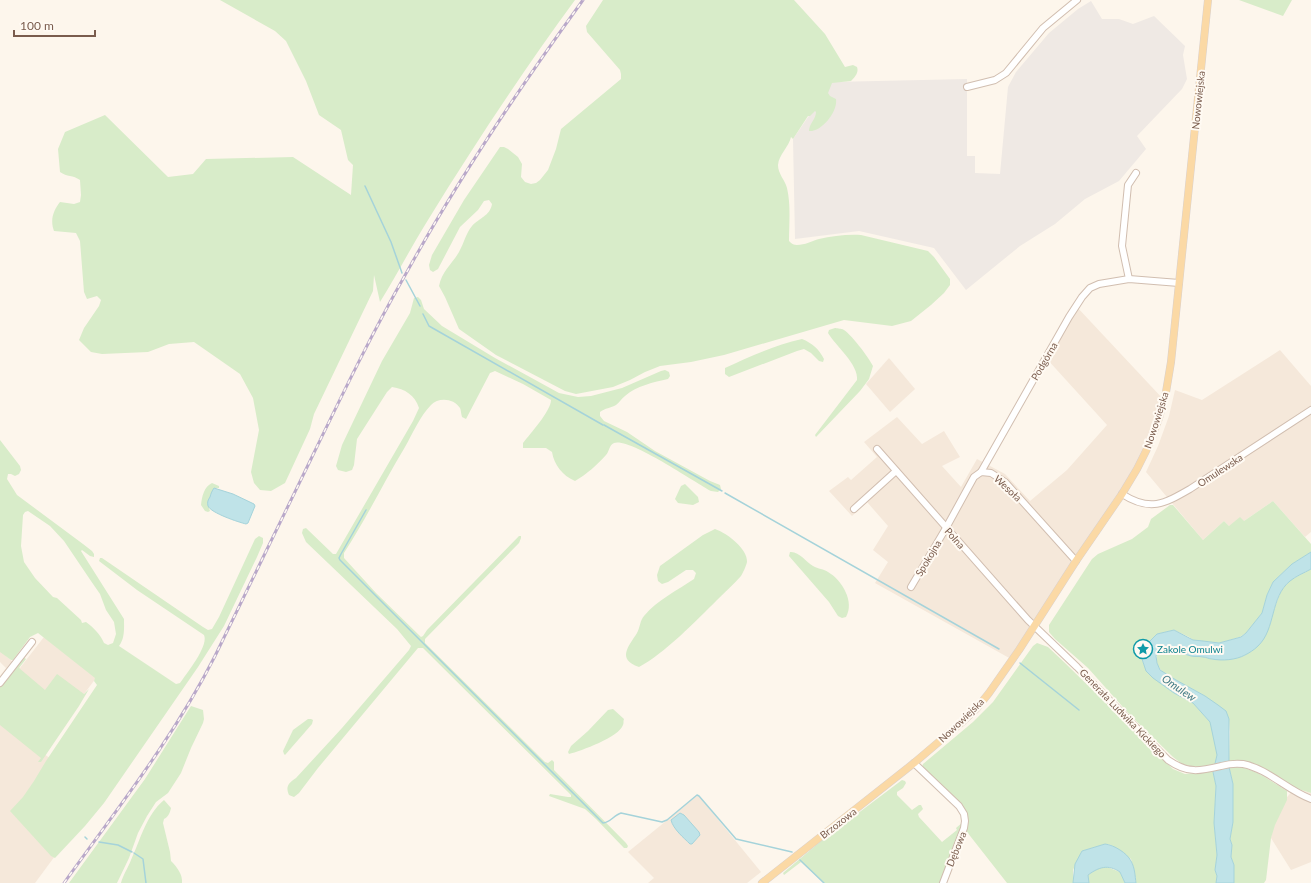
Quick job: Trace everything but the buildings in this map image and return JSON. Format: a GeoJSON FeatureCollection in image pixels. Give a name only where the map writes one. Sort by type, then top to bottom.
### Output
{"type":"FeatureCollection","features":[{"type":"Feature","properties":{"kind":"main road","name":"Nowowiejska"},"geometry":{"type":"LineString","coordinates":[[914,763],[977,708],[989,693],[1122,494],[1149,445],[1163,404],[1171,362],[1208,0]]}},
{"type":"Feature","properties":{"kind":"main road","name":"Brzozowa"},"geometry":{"type":"LineString","coordinates":[[762,883],[914,763]]}},
{"type":"Feature","properties":{"kind":"street"},"geometry":{"type":"LineString","coordinates":[[967,87],[995,80],[1006,73],[1043,28],[1077,0]]}},
{"type":"Feature","properties":{"kind":"street"},"geometry":{"type":"LineString","coordinates":[[1129,279],[1122,246],[1128,185],[1136,173]]}},
{"type":"Feature","properties":{"kind":"street","name":"Podgórna"},"geometry":{"type":"LineString","coordinates":[[981,472],[1069,317],[1082,297],[1090,288],[1100,284],[1129,279],[1179,283]]}},
{"type":"Feature","properties":{"kind":"street","name":"Omulewska"},"geometry":{"type":"LineString","coordinates":[[1122,494],[1134,502],[1156,505],[1174,498],[1197,485],[1311,410]]}},
{"type":"Feature","properties":{"kind":"street","name":"Polna"},"geometry":{"type":"LineString","coordinates":[[876,449],[1034,626]]}},
{"type":"Feature","properties":{"kind":"street"},"geometry":{"type":"LineString","coordinates":[[854,509],[896,471]]}},
{"type":"Feature","properties":{"kind":"street","name":"Wesoła"},"geometry":{"type":"LineString","coordinates":[[946,528],[974,477],[981,472],[991,473],[1005,482],[1076,561]]}},
{"type":"Feature","properties":{"kind":"street","name":"Spokojna"},"geometry":{"type":"LineString","coordinates":[[911,587],[946,528]]}},
{"type":"Feature","properties":{"kind":"street","name":"Generała Ludwika Kickiego"},"geometry":{"type":"LineString","coordinates":[[1034,626],[1077,667],[1168,760],[1182,768],[1190,770],[1240,764],[1257,769],[1291,790],[1311,799]]}},
{"type":"Feature","properties":{"kind":"street"},"geometry":{"type":"LineString","coordinates":[[0,683],[32,642]]}},
{"type":"Feature","properties":{"kind":"street","name":"Dębowa"},"geometry":{"type":"LineString","coordinates":[[914,763],[956,802],[964,814],[964,828],[943,883]]}},
{"type":"Feature","properties":{"kind":"shaded area"},"geometry":{"type":"Polygon","coordinates":[[[1091,1],[1102,19],[1119,19],[1133,24],[1154,16],[1185,46],[1183,55],[1187,79],[1182,89],[1137,136],[1146,149],[1119,181],[1085,199],[1055,224],[1020,246],[966,290],[934,248],[859,231],[795,239],[793,139],[832,82],[967,79],[967,156],[975,156],[975,173],[1000,174],[1008,87],[1016,72],[1049,33],[1078,9],[1091,1]]]}},
{"type":"Feature","properties":{"kind":"shaded area"},"geometry":{"type":"Polygon","coordinates":[[[1076,306],[1164,400],[1142,459],[1011,659],[875,583],[888,562],[873,550],[888,526],[867,502],[852,516],[829,491],[848,477],[851,480],[877,457],[864,442],[897,417],[922,444],[944,431],[960,457],[942,466],[961,487],[977,459],[1005,474],[1030,501],[1067,470],[1107,425],[1046,358],[1076,306]]]}},
{"type":"Feature","properties":{"kind":"shaded area"},"geometry":{"type":"Polygon","coordinates":[[[1280,350],[1311,386],[1311,532],[1305,537],[1273,501],[1244,521],[1229,526],[1224,521],[1203,540],[1146,472],[1158,446],[1169,416],[1175,390],[1202,400],[1280,350]]]}},
{"type":"Feature","properties":{"kind":"shaded area"},"geometry":{"type":"Polygon","coordinates":[[[889,358],[915,389],[890,412],[866,384],[889,358]]]}},
{"type":"Feature","properties":{"kind":"shaded area"},"geometry":{"type":"Polygon","coordinates":[[[44,637],[96,678],[84,694],[46,690],[0,693],[0,676],[6,668],[0,662],[0,651],[20,668],[44,637]]]}},
{"type":"Feature","properties":{"kind":"shaded area"},"geometry":{"type":"Polygon","coordinates":[[[0,722],[51,759],[55,856],[35,883],[0,883],[0,722]]]}},
{"type":"Feature","properties":{"kind":"shaded area"},"geometry":{"type":"Polygon","coordinates":[[[1295,788],[1311,793],[1311,862],[1291,870],[1271,838],[1274,812],[1295,788]]]}},
{"type":"Feature","properties":{"kind":"shaded area"},"geometry":{"type":"Polygon","coordinates":[[[698,795],[761,872],[747,883],[648,883],[654,878],[628,852],[698,795]]]}},
{"type":"Feature","properties":{"kind":"green space"},"geometry":{"type":"Polygon","coordinates":[[[220,0],[575,0],[481,136],[445,192],[380,302],[374,275],[373,291],[314,414],[310,429],[285,483],[271,491],[260,490],[254,483],[251,472],[259,430],[253,398],[240,374],[194,342],[169,344],[148,352],[102,354],[91,352],[79,340],[84,328],[99,306],[101,300],[97,296],[87,299],[84,292],[80,241],[76,233],[54,231],[52,223],[54,212],[60,202],[74,204],[80,202],[81,195],[80,180],[60,172],[58,149],[65,132],[105,115],[168,177],[193,174],[206,159],[293,157],[351,195],[353,165],[348,160],[341,130],[319,115],[306,81],[286,41],[275,31],[220,0]]]}},
{"type":"Feature","properties":{"kind":"green space"},"geometry":{"type":"Polygon","coordinates":[[[603,0],[794,0],[825,34],[845,67],[853,65],[857,67],[857,73],[851,81],[832,83],[828,93],[836,99],[836,104],[832,115],[819,128],[809,131],[816,112],[815,111],[808,116],[793,139],[791,137],[780,157],[778,168],[787,188],[789,201],[789,241],[794,245],[800,245],[829,237],[861,235],[928,251],[950,279],[950,285],[944,293],[911,321],[892,326],[844,320],[724,355],[691,362],[660,366],[613,387],[576,394],[565,391],[496,355],[459,329],[439,286],[440,281],[459,252],[470,229],[491,208],[492,204],[489,200],[484,201],[478,210],[460,227],[438,269],[433,272],[430,270],[429,265],[432,255],[464,200],[500,147],[508,149],[518,157],[522,164],[521,177],[525,182],[531,184],[536,183],[548,170],[556,149],[561,129],[621,79],[620,70],[587,32],[586,26],[603,0]]]}},
{"type":"Feature","properties":{"kind":"green space"},"geometry":{"type":"Polygon","coordinates":[[[1239,0],[1292,0],[1283,16],[1239,0]]]}},
{"type":"Feature","properties":{"kind":"green space"},"geometry":{"type":"Polygon","coordinates":[[[418,297],[421,300],[424,309],[442,326],[495,358],[559,393],[578,397],[591,396],[622,388],[661,371],[665,370],[669,372],[670,376],[668,379],[651,383],[634,390],[616,405],[600,412],[600,416],[604,421],[627,432],[655,451],[720,485],[721,489],[718,492],[711,491],[647,453],[622,443],[612,444],[606,455],[592,469],[575,481],[571,479],[560,470],[552,452],[546,448],[523,448],[523,443],[548,410],[551,400],[523,384],[495,371],[490,373],[466,419],[462,417],[460,409],[454,402],[442,400],[434,402],[427,409],[344,553],[344,558],[376,593],[421,637],[519,536],[521,536],[519,543],[425,639],[425,643],[545,762],[548,763],[552,760],[554,762],[554,770],[626,843],[628,846],[627,848],[624,848],[585,809],[549,796],[550,794],[571,797],[571,795],[423,648],[418,648],[299,793],[294,797],[289,795],[287,789],[290,783],[342,728],[411,646],[397,629],[306,542],[302,533],[303,529],[306,528],[333,554],[336,554],[413,421],[419,408],[417,403],[409,393],[392,387],[387,392],[357,439],[352,470],[346,472],[338,470],[336,466],[342,445],[382,361],[410,313],[414,298],[418,297]]]}},
{"type":"Feature","properties":{"kind":"green space"},"geometry":{"type":"Polygon","coordinates":[[[835,328],[842,329],[850,335],[873,366],[869,379],[860,391],[816,437],[815,435],[857,380],[857,374],[851,362],[828,333],[829,330],[835,328]]]}},
{"type":"Feature","properties":{"kind":"green space"},"geometry":{"type":"Polygon","coordinates":[[[802,339],[812,344],[817,349],[824,359],[823,362],[819,361],[811,353],[804,349],[729,377],[725,374],[725,368],[772,348],[802,339]]]}},
{"type":"Feature","properties":{"kind":"green space"},"geometry":{"type":"Polygon","coordinates":[[[0,440],[20,466],[21,470],[19,474],[15,476],[8,474],[7,479],[17,495],[83,544],[94,554],[94,557],[82,550],[81,551],[124,619],[123,637],[119,646],[176,684],[180,683],[200,653],[205,640],[204,635],[137,590],[99,561],[100,558],[208,630],[212,629],[219,617],[255,539],[259,536],[263,538],[263,543],[257,557],[224,626],[198,667],[104,803],[55,858],[51,856],[10,811],[23,797],[97,685],[94,681],[95,678],[38,633],[30,637],[13,660],[0,652],[0,440]],[[28,511],[25,512],[23,515],[21,546],[24,562],[35,578],[53,597],[57,598],[81,620],[82,623],[86,622],[92,627],[99,634],[104,643],[108,645],[113,643],[116,634],[114,622],[106,610],[100,594],[64,541],[50,526],[28,511]]]}},
{"type":"Feature","properties":{"kind":"green space"},"geometry":{"type":"Polygon","coordinates":[[[212,483],[219,486],[219,488],[214,488],[209,508],[210,511],[208,512],[205,511],[201,505],[201,502],[205,489],[212,483]]]}},
{"type":"Feature","properties":{"kind":"green space"},"geometry":{"type":"Polygon","coordinates":[[[685,484],[698,497],[699,502],[693,505],[678,503],[675,499],[681,486],[685,484]]]}},
{"type":"Feature","properties":{"kind":"green space"},"geometry":{"type":"Polygon","coordinates":[[[1273,501],[1311,544],[1311,552],[1292,564],[1273,582],[1267,595],[1262,613],[1246,633],[1240,637],[1219,643],[1193,640],[1174,630],[1157,634],[1145,646],[1142,659],[1144,665],[1165,686],[1179,696],[1186,698],[1193,703],[1212,726],[1218,755],[1215,764],[1201,767],[1182,764],[1130,715],[1088,668],[1055,639],[1049,632],[1049,625],[1092,559],[1098,554],[1132,539],[1148,527],[1151,519],[1170,505],[1173,505],[1203,540],[1224,521],[1229,526],[1240,517],[1244,521],[1273,501]]]}},
{"type":"Feature","properties":{"kind":"green space"},"geometry":{"type":"Polygon","coordinates":[[[715,529],[731,538],[744,552],[747,562],[741,576],[690,627],[659,654],[639,667],[632,664],[626,656],[626,652],[638,631],[643,618],[649,610],[661,600],[694,579],[696,573],[693,570],[686,570],[668,582],[662,584],[658,581],[657,575],[660,566],[703,535],[715,529]]]}},
{"type":"Feature","properties":{"kind":"green space"},"geometry":{"type":"Polygon","coordinates":[[[790,552],[796,553],[813,566],[826,571],[838,580],[848,598],[849,605],[846,617],[842,618],[838,616],[829,602],[789,556],[790,552]]]}},
{"type":"Feature","properties":{"kind":"green space"},"geometry":{"type":"Polygon","coordinates":[[[1311,569],[1311,793],[1295,788],[1255,765],[1229,762],[1229,719],[1205,696],[1165,674],[1159,668],[1157,661],[1158,652],[1163,650],[1211,659],[1244,656],[1263,639],[1281,591],[1289,581],[1311,569]]]}},
{"type":"Feature","properties":{"kind":"green space"},"geometry":{"type":"Polygon","coordinates":[[[1037,643],[1048,647],[1173,769],[1185,774],[1213,772],[1216,786],[1214,823],[1217,855],[1215,870],[1217,876],[1216,883],[1136,883],[1131,859],[1111,845],[1105,844],[1082,851],[1073,870],[1073,883],[1007,883],[967,832],[967,815],[964,808],[957,799],[922,767],[923,764],[973,722],[993,702],[1033,646],[1037,643]]]}},
{"type":"Feature","properties":{"kind":"green space"},"geometry":{"type":"Polygon","coordinates":[[[23,657],[26,659],[19,668],[45,690],[57,674],[84,694],[89,689],[41,762],[38,762],[41,758],[0,725],[0,687],[23,657]]]}},
{"type":"Feature","properties":{"kind":"green space"},"geometry":{"type":"Polygon","coordinates":[[[191,706],[203,710],[203,723],[181,773],[168,793],[156,802],[147,816],[138,833],[129,858],[117,883],[69,883],[145,779],[191,706]]]}},
{"type":"Feature","properties":{"kind":"green space"},"geometry":{"type":"Polygon","coordinates":[[[613,709],[624,719],[620,730],[599,743],[569,754],[568,752],[571,746],[608,710],[613,709]]]}},
{"type":"Feature","properties":{"kind":"green space"},"geometry":{"type":"Polygon","coordinates":[[[308,719],[313,720],[312,724],[285,755],[283,751],[293,730],[308,719]]]}},
{"type":"Feature","properties":{"kind":"green space"},"geometry":{"type":"Polygon","coordinates":[[[1229,767],[1245,768],[1260,774],[1287,791],[1287,800],[1275,825],[1271,838],[1266,880],[1264,883],[1234,883],[1234,865],[1231,857],[1232,845],[1230,839],[1233,822],[1233,784],[1229,767]]]}},
{"type":"Feature","properties":{"kind":"green space"},"geometry":{"type":"Polygon","coordinates":[[[902,780],[906,783],[903,788],[897,792],[897,795],[912,810],[921,805],[923,809],[918,814],[919,817],[942,842],[957,830],[956,828],[963,822],[940,883],[824,883],[801,862],[784,875],[783,873],[820,842],[902,780]]]}},
{"type":"Feature","properties":{"kind":"green space"},"geometry":{"type":"Polygon","coordinates":[[[164,800],[171,808],[169,815],[164,819],[163,823],[171,861],[182,877],[182,883],[121,883],[144,828],[158,806],[164,800]]]}},
{"type":"Feature","properties":{"kind":"green space"},"geometry":{"type":"Polygon","coordinates":[[[1100,867],[1107,867],[1120,872],[1125,883],[1089,883],[1088,875],[1100,867]]]}},
{"type":"Feature","properties":{"kind":"water"},"geometry":{"type":"Polygon","coordinates":[[[214,488],[233,494],[254,504],[255,506],[248,523],[246,524],[231,519],[210,509],[208,502],[214,488]]]}},
{"type":"Feature","properties":{"kind":"water","name":"Omulew"},"geometry":{"type":"Polygon","coordinates":[[[1311,552],[1311,569],[1292,579],[1284,588],[1279,596],[1264,639],[1252,651],[1237,658],[1224,660],[1192,656],[1170,650],[1158,652],[1156,656],[1160,670],[1218,705],[1226,711],[1229,719],[1229,767],[1233,784],[1233,822],[1230,839],[1232,845],[1231,857],[1234,865],[1234,883],[1216,883],[1217,876],[1215,870],[1217,855],[1214,823],[1216,786],[1213,772],[1217,755],[1210,722],[1193,703],[1174,693],[1146,671],[1142,659],[1145,646],[1157,634],[1174,630],[1193,640],[1219,643],[1241,637],[1262,613],[1267,595],[1273,582],[1292,564],[1311,552]]]}},
{"type":"Feature","properties":{"kind":"water"},"geometry":{"type":"Polygon","coordinates":[[[680,813],[684,815],[699,832],[700,835],[692,844],[690,844],[676,830],[672,823],[671,820],[680,813]]]}},
{"type":"Feature","properties":{"kind":"water"},"geometry":{"type":"Polygon","coordinates":[[[1105,844],[1120,850],[1127,855],[1135,872],[1136,883],[1125,883],[1120,872],[1108,867],[1100,868],[1088,875],[1089,883],[1073,883],[1075,864],[1082,851],[1105,844]]]}},
{"type":"Feature","properties":{"kind":"waterway"},"geometry":{"type":"LineString","coordinates":[[365,186],[391,242],[402,273]]}},
{"type":"Feature","properties":{"kind":"waterway"},"geometry":{"type":"LineString","coordinates":[[406,280],[420,306]]}},
{"type":"Feature","properties":{"kind":"waterway"},"geometry":{"type":"LineString","coordinates":[[423,314],[429,326],[603,425]]}},
{"type":"Feature","properties":{"kind":"waterway"},"geometry":{"type":"LineString","coordinates":[[604,425],[722,491]]}},
{"type":"Feature","properties":{"kind":"waterway"},"geometry":{"type":"LineString","coordinates":[[725,493],[999,649]]}},
{"type":"Feature","properties":{"kind":"waterway"},"geometry":{"type":"LineString","coordinates":[[366,510],[341,554],[339,558],[340,560],[603,823],[608,822],[616,815],[621,813],[662,822],[667,820],[697,795],[736,839],[792,852]]}},
{"type":"Feature","properties":{"kind":"waterway"},"geometry":{"type":"LineString","coordinates":[[1020,663],[1079,710]]}},
{"type":"Feature","properties":{"kind":"waterway"},"geometry":{"type":"LineString","coordinates":[[99,842],[118,845],[132,852]]}},
{"type":"Feature","properties":{"kind":"waterway"},"geometry":{"type":"LineString","coordinates":[[134,853],[143,859],[146,883]]}},
{"type":"Feature","properties":{"kind":"waterway"},"geometry":{"type":"LineString","coordinates":[[800,860],[824,883]]}},
{"type":"Feature","properties":{"kind":"railway"},"geometry":{"type":"LineString","coordinates":[[64,883],[144,772],[182,715],[215,656],[346,387],[395,293],[448,200],[491,132],[583,0]]}},
{"type":"Feature","properties":{"kind":"place","name":"Zakole Omulwi"},"geometry":{"type":"Point","coordinates":[1143,649]}}]}
